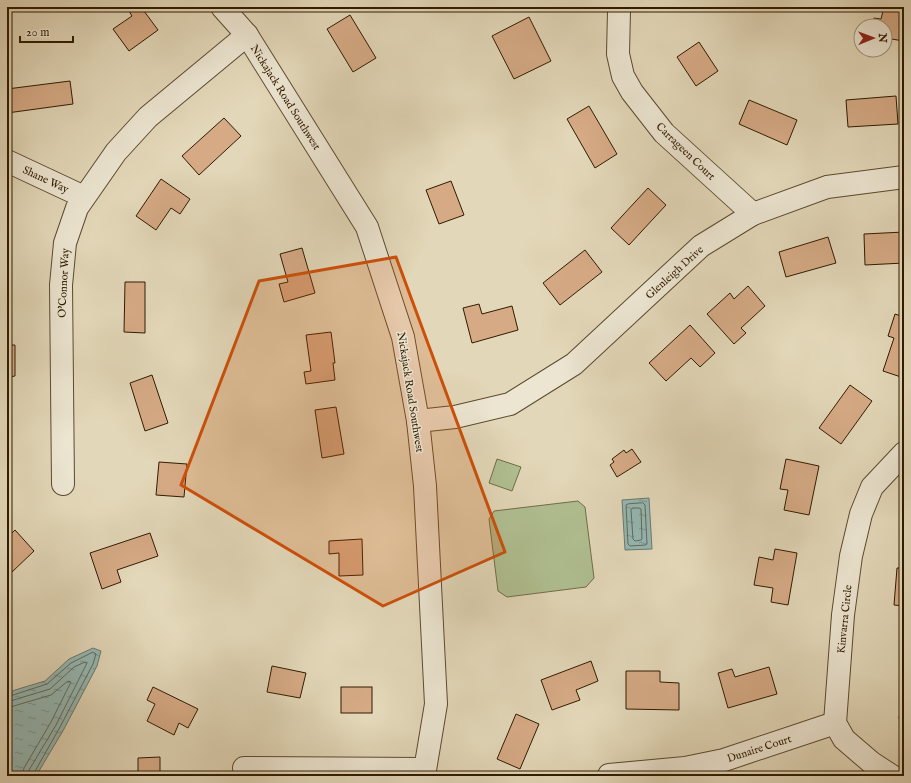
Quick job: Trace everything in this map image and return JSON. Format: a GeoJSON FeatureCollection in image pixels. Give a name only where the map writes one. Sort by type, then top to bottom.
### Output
{"type":"FeatureCollection","features":[{"type":"Feature","properties":{"kind":"street","name":"Nickajack Road Southwest"},"geometry":{"type":"LineString","coordinates":[[222,7],[247,35],[367,227],[403,337],[418,421],[425,486],[436,704],[425,772]]}},
{"type":"Feature","properties":{"kind":"street","name":"Carrageen Court"},"geometry":{"type":"LineString","coordinates":[[619,11],[618,54],[623,76],[632,92],[664,133],[753,214]]}},
{"type":"Feature","properties":{"kind":"street","name":"O'Connor Way"},"geometry":{"type":"LineString","coordinates":[[64,484],[61,285],[65,243],[77,208],[116,152],[148,117],[247,35]]}},
{"type":"Feature","properties":{"kind":"street","name":"Shane Way"},"geometry":{"type":"LineString","coordinates":[[7,161],[84,197]]}},
{"type":"Feature","properties":{"kind":"street","name":"Glenleigh Drive"},"geometry":{"type":"LineString","coordinates":[[418,421],[455,417],[510,404],[574,364],[701,246],[753,214],[827,186],[904,177]]}},
{"type":"Feature","properties":{"kind":"street","name":"Kinvarra Circle"},"geometry":{"type":"LineString","coordinates":[[835,723],[843,614],[851,556],[859,521],[872,487],[904,453]]}},
{"type":"Feature","properties":{"kind":"street"},"geometry":{"type":"LineString","coordinates":[[835,723],[844,739],[872,763],[892,776]]}},
{"type":"Feature","properties":{"kind":"street","name":"Dunaire Court"},"geometry":{"type":"LineString","coordinates":[[609,775],[685,768],[724,760],[835,723]]}},
{"type":"Feature","properties":{"kind":"street"},"geometry":{"type":"LineString","coordinates":[[244,768],[425,772]]}},
{"type":"Feature","properties":{"kind":"highlighted area"},"geometry":{"type":"Polygon","coordinates":[[[396,257],[505,552],[383,606],[181,485],[259,281],[396,257]]]}},
{"type":"Feature","properties":{"kind":"green space"},"geometry":{"type":"Polygon","coordinates":[[[497,459],[521,467],[512,491],[489,483],[497,459]]]}},
{"type":"Feature","properties":{"kind":"green space"},"geometry":{"type":"Polygon","coordinates":[[[578,501],[585,507],[594,578],[586,587],[507,597],[498,591],[489,519],[494,511],[578,501]]]}},
{"type":"Feature","properties":{"kind":"water"},"geometry":{"type":"Polygon","coordinates":[[[649,498],[652,549],[625,550],[622,500],[649,498]]]}},
{"type":"Feature","properties":{"kind":"water"},"geometry":{"type":"Polygon","coordinates":[[[93,648],[101,651],[97,666],[64,729],[36,776],[7,776],[7,694],[45,681],[69,659],[93,648]]]}},
{"type":"Feature","properties":{"kind":"building"},"geometry":{"type":"Polygon","coordinates":[[[141,7],[158,30],[129,51],[113,29],[132,16],[127,8],[141,7]]]}},
{"type":"Feature","properties":{"kind":"building"},"geometry":{"type":"Polygon","coordinates":[[[884,7],[904,7],[904,41],[893,39],[893,18],[881,18],[884,7]]]}},
{"type":"Feature","properties":{"kind":"building"},"geometry":{"type":"Polygon","coordinates":[[[350,15],[376,58],[353,72],[327,29],[350,15]]]}},
{"type":"Feature","properties":{"kind":"building"},"geometry":{"type":"Polygon","coordinates":[[[529,17],[551,61],[514,79],[492,36],[529,17]]]}},
{"type":"Feature","properties":{"kind":"building"},"geometry":{"type":"Polygon","coordinates":[[[699,42],[718,71],[696,86],[677,57],[699,42]]]}},
{"type":"Feature","properties":{"kind":"building"},"geometry":{"type":"Polygon","coordinates":[[[70,81],[73,104],[7,113],[7,89],[70,81]]]}},
{"type":"Feature","properties":{"kind":"building"},"geometry":{"type":"Polygon","coordinates":[[[896,96],[898,124],[848,127],[846,100],[896,96]]]}},
{"type":"Feature","properties":{"kind":"building"},"geometry":{"type":"Polygon","coordinates":[[[749,100],[797,120],[787,145],[739,124],[749,100]]]}},
{"type":"Feature","properties":{"kind":"building"},"geometry":{"type":"Polygon","coordinates":[[[589,106],[617,154],[595,168],[567,119],[589,106]]]}},
{"type":"Feature","properties":{"kind":"building"},"geometry":{"type":"Polygon","coordinates":[[[224,118],[241,136],[199,175],[182,156],[224,118]]]}},
{"type":"Feature","properties":{"kind":"building"},"geometry":{"type":"Polygon","coordinates":[[[161,179],[190,199],[180,214],[171,208],[156,230],[136,216],[161,179]]]}},
{"type":"Feature","properties":{"kind":"building"},"geometry":{"type":"Polygon","coordinates":[[[451,181],[464,215],[439,224],[426,190],[451,181]]]}},
{"type":"Feature","properties":{"kind":"building"},"geometry":{"type":"Polygon","coordinates":[[[648,188],[666,205],[629,245],[611,228],[648,188]]]}},
{"type":"Feature","properties":{"kind":"building"},"geometry":{"type":"Polygon","coordinates":[[[904,232],[904,263],[865,265],[864,234],[904,232]]]}},
{"type":"Feature","properties":{"kind":"building"},"geometry":{"type":"Polygon","coordinates":[[[828,237],[836,263],[786,277],[779,252],[828,237]]]}},
{"type":"Feature","properties":{"kind":"building"},"geometry":{"type":"Polygon","coordinates":[[[302,248],[315,293],[284,302],[279,284],[288,282],[280,254],[302,248]]]}},
{"type":"Feature","properties":{"kind":"building"},"geometry":{"type":"Polygon","coordinates":[[[585,250],[602,272],[560,305],[543,283],[585,250]]]}},
{"type":"Feature","properties":{"kind":"building"},"geometry":{"type":"Polygon","coordinates":[[[125,282],[145,282],[145,333],[124,332],[125,282]]]}},
{"type":"Feature","properties":{"kind":"building"},"geometry":{"type":"Polygon","coordinates":[[[748,286],[765,306],[741,328],[746,333],[734,344],[707,314],[730,293],[734,299],[748,286]]]}},
{"type":"Feature","properties":{"kind":"building"},"geometry":{"type":"Polygon","coordinates":[[[479,304],[482,314],[512,306],[518,330],[472,343],[463,308],[479,304]]]}},
{"type":"Feature","properties":{"kind":"building"},"geometry":{"type":"Polygon","coordinates":[[[895,314],[904,317],[904,378],[883,371],[894,338],[888,336],[895,314]]]}},
{"type":"Feature","properties":{"kind":"building"},"geometry":{"type":"Polygon","coordinates":[[[690,325],[715,353],[700,367],[691,358],[666,381],[649,363],[690,325]]]}},
{"type":"Feature","properties":{"kind":"building"},"geometry":{"type":"Polygon","coordinates":[[[331,332],[335,363],[333,363],[335,380],[306,384],[304,372],[311,371],[306,335],[331,332]]]}},
{"type":"Feature","properties":{"kind":"building"},"geometry":{"type":"Polygon","coordinates":[[[7,345],[15,345],[15,376],[9,377],[9,394],[7,394],[7,345]]]}},
{"type":"Feature","properties":{"kind":"building"},"geometry":{"type":"Polygon","coordinates":[[[152,375],[168,423],[145,431],[130,383],[152,375]]]}},
{"type":"Feature","properties":{"kind":"building"},"geometry":{"type":"Polygon","coordinates":[[[850,385],[872,401],[841,444],[819,428],[850,385]]]}},
{"type":"Feature","properties":{"kind":"building"},"geometry":{"type":"Polygon","coordinates":[[[336,407],[344,454],[322,458],[315,410],[336,407]]]}},
{"type":"Feature","properties":{"kind":"building"},"geometry":{"type":"Polygon","coordinates":[[[632,449],[641,462],[617,477],[610,465],[614,462],[612,459],[624,450],[626,453],[632,449]]]}},
{"type":"Feature","properties":{"kind":"building"},"geometry":{"type":"Polygon","coordinates":[[[786,459],[819,466],[809,515],[784,510],[788,490],[780,489],[786,459]]]}},
{"type":"Feature","properties":{"kind":"building"},"geometry":{"type":"Polygon","coordinates":[[[159,462],[187,464],[184,497],[156,495],[159,462]]]}},
{"type":"Feature","properties":{"kind":"building"},"geometry":{"type":"Polygon","coordinates":[[[15,530],[34,551],[12,572],[7,566],[7,538],[15,530]]]}},
{"type":"Feature","properties":{"kind":"building"},"geometry":{"type":"Polygon","coordinates":[[[150,533],[158,556],[117,570],[121,582],[102,589],[90,553],[150,533]]]}},
{"type":"Feature","properties":{"kind":"building"},"geometry":{"type":"Polygon","coordinates":[[[362,539],[363,575],[339,576],[339,553],[329,554],[329,541],[362,539]]]}},
{"type":"Feature","properties":{"kind":"building"},"geometry":{"type":"Polygon","coordinates":[[[775,549],[797,553],[788,605],[771,602],[773,588],[754,585],[759,557],[773,560],[775,549]]]}},
{"type":"Feature","properties":{"kind":"building"},"geometry":{"type":"Polygon","coordinates":[[[897,568],[904,568],[904,606],[894,605],[897,568]]]}},
{"type":"Feature","properties":{"kind":"building"},"geometry":{"type":"Polygon","coordinates":[[[591,661],[598,681],[576,690],[580,700],[552,710],[541,680],[591,661]]]}},
{"type":"Feature","properties":{"kind":"building"},"geometry":{"type":"Polygon","coordinates":[[[272,666],[306,673],[300,698],[267,692],[272,666]]]}},
{"type":"Feature","properties":{"kind":"building"},"geometry":{"type":"Polygon","coordinates":[[[769,667],[777,694],[728,708],[718,673],[732,669],[735,677],[769,667]]]}},
{"type":"Feature","properties":{"kind":"building"},"geometry":{"type":"Polygon","coordinates":[[[626,671],[660,671],[660,682],[679,683],[679,710],[626,709],[626,671]]]}},
{"type":"Feature","properties":{"kind":"building"},"geometry":{"type":"Polygon","coordinates":[[[153,687],[198,709],[188,728],[179,723],[174,735],[147,721],[155,704],[147,700],[153,687]]]}},
{"type":"Feature","properties":{"kind":"building"},"geometry":{"type":"Polygon","coordinates":[[[341,687],[372,687],[372,713],[341,713],[341,687]]]}},
{"type":"Feature","properties":{"kind":"building"},"geometry":{"type":"Polygon","coordinates":[[[902,692],[904,692],[904,720],[899,719],[902,692]]]}},
{"type":"Feature","properties":{"kind":"building"},"geometry":{"type":"Polygon","coordinates":[[[516,714],[539,724],[520,769],[497,759],[516,714]]]}},
{"type":"Feature","properties":{"kind":"building"},"geometry":{"type":"Polygon","coordinates":[[[160,757],[160,776],[138,776],[138,758],[160,757]]]}}]}
